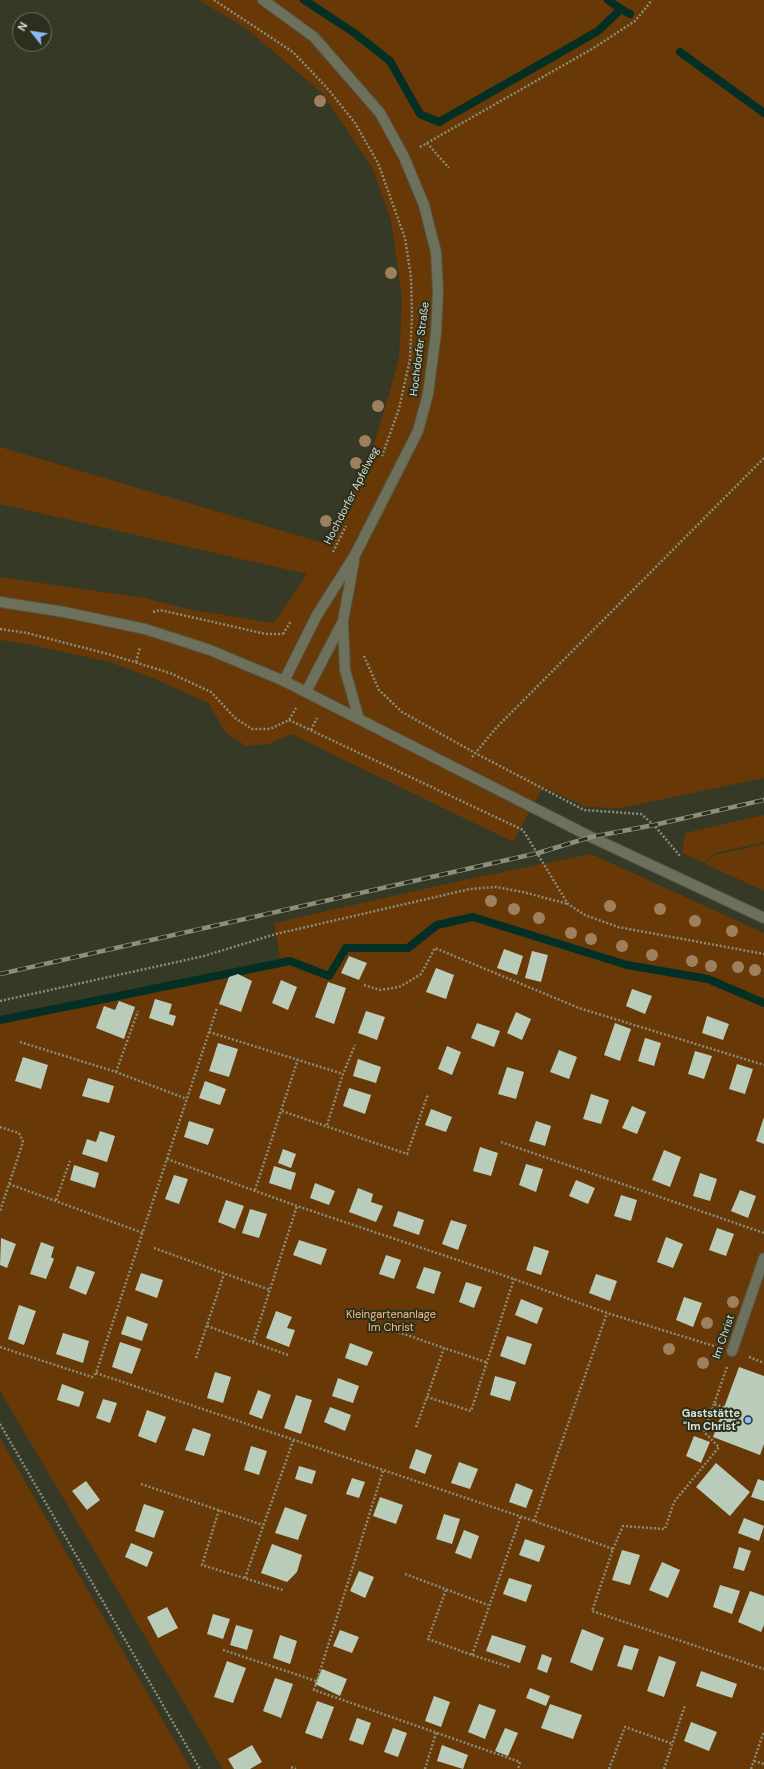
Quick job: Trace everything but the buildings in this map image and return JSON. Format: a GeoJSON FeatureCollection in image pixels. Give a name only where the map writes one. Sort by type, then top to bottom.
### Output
{"type":"FeatureCollection","features":[{"type":"Feature","properties":{"kind":"street","name":"Hochdorfer Straße"},"geometry":{"type":"LineString","coordinates":[[263,0],[314,38],[380,113],[404,157],[424,205],[436,252],[438,291],[436,333],[428,394],[418,431],[355,555],[317,615],[284,681]]}},
{"type":"Feature","properties":{"kind":"street","name":"Hochdorfer Straße"},"geometry":{"type":"LineString","coordinates":[[306,692],[343,621],[355,555]]}},
{"type":"Feature","properties":{"kind":"street"},"geometry":{"type":"LineString","coordinates":[[0,602],[64,612],[145,629],[210,650],[284,681],[464,774],[591,837],[764,918]]}},
{"type":"Feature","properties":{"kind":"street"},"geometry":{"type":"LineString","coordinates":[[343,621],[345,670],[359,719]]}},
{"type":"Feature","properties":{"kind":"street","name":"Im Christ"},"geometry":{"type":"LineString","coordinates":[[732,1351],[764,1258]]}},
{"type":"Feature","properties":{"kind":"path","name":"Hochdorfer Apfelweg"},"geometry":{"type":"LineString","coordinates":[[214,0],[293,52],[328,89],[350,117],[378,163],[405,238],[411,277],[412,314],[410,359],[398,409],[379,462]]}},
{"type":"Feature","properties":{"kind":"path"},"geometry":{"type":"LineString","coordinates":[[404,157],[592,50],[635,22],[652,0]]}},
{"type":"Feature","properties":{"kind":"path"},"geometry":{"type":"LineString","coordinates":[[427,143],[449,168]]}},
{"type":"Feature","properties":{"kind":"path"},"geometry":{"type":"LineString","coordinates":[[464,774],[475,753],[497,727],[764,458]]}},
{"type":"Feature","properties":{"kind":"path","name":"Hochdorfer Apfelweg"},"geometry":{"type":"LineString","coordinates":[[331,556],[349,521]]}},
{"type":"Feature","properties":{"kind":"path"},"geometry":{"type":"LineString","coordinates":[[283,634],[295,614]]}},
{"type":"Feature","properties":{"kind":"path"},"geometry":{"type":"LineString","coordinates":[[0,629],[27,633],[170,672],[211,692],[235,718],[252,729],[270,729],[289,720],[523,830],[568,904]]}},
{"type":"Feature","properties":{"kind":"path"},"geometry":{"type":"LineString","coordinates":[[364,654],[379,690],[402,712],[475,753],[584,810],[641,814],[654,825],[679,856],[686,859]]}},
{"type":"Feature","properties":{"kind":"path"},"geometry":{"type":"LineString","coordinates":[[0,1002],[204,956],[276,934],[470,889],[496,887],[523,892],[568,904],[585,915],[618,928],[764,954]]}},
{"type":"Feature","properties":{"kind":"path"},"geometry":{"type":"LineString","coordinates":[[364,985],[380,990],[398,987],[408,982],[420,974],[436,948],[579,1008],[764,1064]]}},
{"type":"Feature","properties":{"kind":"path"},"geometry":{"type":"LineString","coordinates":[[0,1347],[92,1377],[96,1373],[217,1008]]}},
{"type":"Feature","properties":{"kind":"path"},"geometry":{"type":"LineString","coordinates":[[116,1072],[138,1012]]}},
{"type":"Feature","properties":{"kind":"path"},"geometry":{"type":"LineString","coordinates":[[209,1032],[343,1074]]}},
{"type":"Feature","properties":{"kind":"path"},"geometry":{"type":"LineString","coordinates":[[20,1042],[116,1072],[187,1099]]}},
{"type":"Feature","properties":{"kind":"path"},"geometry":{"type":"LineString","coordinates":[[327,1126],[343,1074],[355,1045]]}},
{"type":"Feature","properties":{"kind":"path"},"geometry":{"type":"LineString","coordinates":[[255,1190],[298,1059]]}},
{"type":"Feature","properties":{"kind":"path"},"geometry":{"type":"LineString","coordinates":[[282,1111],[407,1154],[428,1094]]}},
{"type":"Feature","properties":{"kind":"path"},"geometry":{"type":"LineString","coordinates":[[0,1127],[19,1133],[23,1142],[0,1211]]}},
{"type":"Feature","properties":{"kind":"path"},"geometry":{"type":"LineString","coordinates":[[501,1142],[764,1233]]}},
{"type":"Feature","properties":{"kind":"path"},"geometry":{"type":"LineString","coordinates":[[168,1159],[297,1206],[514,1279],[607,1313],[732,1351],[764,1363]]}},
{"type":"Feature","properties":{"kind":"path"},"geometry":{"type":"LineString","coordinates":[[56,1200],[70,1161]]}},
{"type":"Feature","properties":{"kind":"path"},"geometry":{"type":"LineString","coordinates":[[9,1184],[143,1232]]}},
{"type":"Feature","properties":{"kind":"path"},"geometry":{"type":"LineString","coordinates":[[253,1342],[297,1206]]}},
{"type":"Feature","properties":{"kind":"path"},"geometry":{"type":"LineString","coordinates":[[154,1248],[270,1290]]}},
{"type":"Feature","properties":{"kind":"path"},"geometry":{"type":"LineString","coordinates":[[196,1358],[224,1274]]}},
{"type":"Feature","properties":{"kind":"path"},"geometry":{"type":"LineString","coordinates":[[427,1397],[471,1411],[514,1279]]}},
{"type":"Feature","properties":{"kind":"path"},"geometry":{"type":"LineString","coordinates":[[534,1521],[607,1313]]}},
{"type":"Feature","properties":{"kind":"path"},"geometry":{"type":"LineString","coordinates":[[207,1326],[288,1355]]}},
{"type":"Feature","properties":{"kind":"path"},"geometry":{"type":"LineString","coordinates":[[398,1332],[486,1362]]}},
{"type":"Feature","properties":{"kind":"path"},"geometry":{"type":"LineString","coordinates":[[416,1426],[444,1348]]}},
{"type":"Feature","properties":{"kind":"path","name":"Im Christ"},"geometry":{"type":"LineString","coordinates":[[613,1549],[623,1526],[665,1529],[674,1502],[719,1447],[704,1432],[732,1351]]}},
{"type":"Feature","properties":{"kind":"path"},"geometry":{"type":"LineString","coordinates":[[96,1373],[521,1516],[613,1549],[592,1611],[764,1668]]}},
{"type":"Feature","properties":{"kind":"path"},"geometry":{"type":"LineString","coordinates":[[714,1404],[735,1411]]}},
{"type":"Feature","properties":{"kind":"path"},"geometry":{"type":"LineString","coordinates":[[0,1424],[200,1769]]}},
{"type":"Feature","properties":{"kind":"path"},"geometry":{"type":"LineString","coordinates":[[245,1578],[293,1440]]}},
{"type":"Feature","properties":{"kind":"path"},"geometry":{"type":"LineString","coordinates":[[384,1471],[314,1690],[520,1762],[518,1769]]}},
{"type":"Feature","properties":{"kind":"path"},"geometry":{"type":"LineString","coordinates":[[141,1484],[264,1525]]}},
{"type":"Feature","properties":{"kind":"path"},"geometry":{"type":"LineString","coordinates":[[219,1510],[202,1565],[283,1590]]}},
{"type":"Feature","properties":{"kind":"path"},"geometry":{"type":"LineString","coordinates":[[472,1655],[488,1605],[521,1516]]}},
{"type":"Feature","properties":{"kind":"path"},"geometry":{"type":"LineString","coordinates":[[405,1574],[488,1605]]}},
{"type":"Feature","properties":{"kind":"path"},"geometry":{"type":"LineString","coordinates":[[446,1590],[428,1639],[510,1667]]}},
{"type":"Feature","properties":{"kind":"path"},"geometry":{"type":"LineString","coordinates":[[223,1650],[316,1680]]}},
{"type":"Feature","properties":{"kind":"path"},"geometry":{"type":"LineString","coordinates":[[664,1769],[686,1706]]}},
{"type":"Feature","properties":{"kind":"path"},"geometry":{"type":"LineString","coordinates":[[609,1769],[625,1727],[673,1744]]}},
{"type":"Feature","properties":{"kind":"path"},"geometry":{"type":"LineString","coordinates":[[751,1769],[764,1731]]}},
{"type":"Feature","properties":{"kind":"path"},"geometry":{"type":"LineString","coordinates":[[425,1769],[436,1733]]}},
{"type":"Feature","properties":{"kind":"path"},"geometry":{"type":"LineString","coordinates":[[754,1761],[764,1764]]}},
{"type":"Feature","properties":{"kind":"path"},"geometry":{"type":"LineString","coordinates":[[291,1767],[296,1769]]}},
{"type":"Feature","properties":{"kind":"green space"},"geometry":{"type":"Polygon","coordinates":[[[199,0],[764,0],[764,778],[621,808],[586,807],[543,787],[513,842],[291,734],[269,744],[246,746],[226,733],[208,703],[155,679],[110,662],[27,644],[0,640],[0,577],[145,598],[192,610],[274,623],[307,574],[0,504],[0,447],[327,544],[369,458],[380,425],[399,359],[402,299],[391,220],[372,167],[322,93],[247,29],[199,0]]]}},
{"type":"Feature","properties":{"kind":"green space"},"geometry":{"type":"Polygon","coordinates":[[[764,815],[764,842],[715,853],[704,863],[682,853],[685,833],[764,815]]]}},
{"type":"Feature","properties":{"kind":"green space"},"geometry":{"type":"Polygon","coordinates":[[[764,844],[764,891],[705,864],[715,855],[764,844]]]}},
{"type":"Feature","properties":{"kind":"green space","name":"Kleingartenanlage Im Christ"},"geometry":{"type":"Polygon","coordinates":[[[591,854],[764,933],[764,1769],[223,1769],[0,1391],[0,1022],[82,1008],[281,964],[274,923],[464,880],[591,854]]]}},
{"type":"Feature","properties":{"kind":"green space"},"geometry":{"type":"Polygon","coordinates":[[[0,1438],[191,1769],[0,1769],[0,1438]]]}},
{"type":"Feature","properties":{"kind":"waterway"},"geometry":{"type":"LineString","coordinates":[[304,0],[353,32],[390,61],[420,114],[439,122],[598,31],[621,9],[630,14]]}},
{"type":"Feature","properties":{"kind":"waterway"},"geometry":{"type":"LineString","coordinates":[[608,0],[621,9]]}},
{"type":"Feature","properties":{"kind":"waterway"},"geometry":{"type":"LineString","coordinates":[[680,52],[764,113]]}},
{"type":"Feature","properties":{"kind":"waterway"},"geometry":{"type":"LineString","coordinates":[[0,1020],[290,961],[329,976],[346,948],[408,948],[437,925],[473,917],[627,965],[708,979],[764,1003]]}},
{"type":"Feature","properties":{"kind":"railway"},"geometry":{"type":"LineString","coordinates":[[0,974],[538,853],[591,837],[654,825],[764,800]]}},
{"type":"Feature","properties":{"kind":"place","name":"Gaststätte \"Im Christ\""},"geometry":{"type":"Point","coordinates":[748,1420]}}]}
